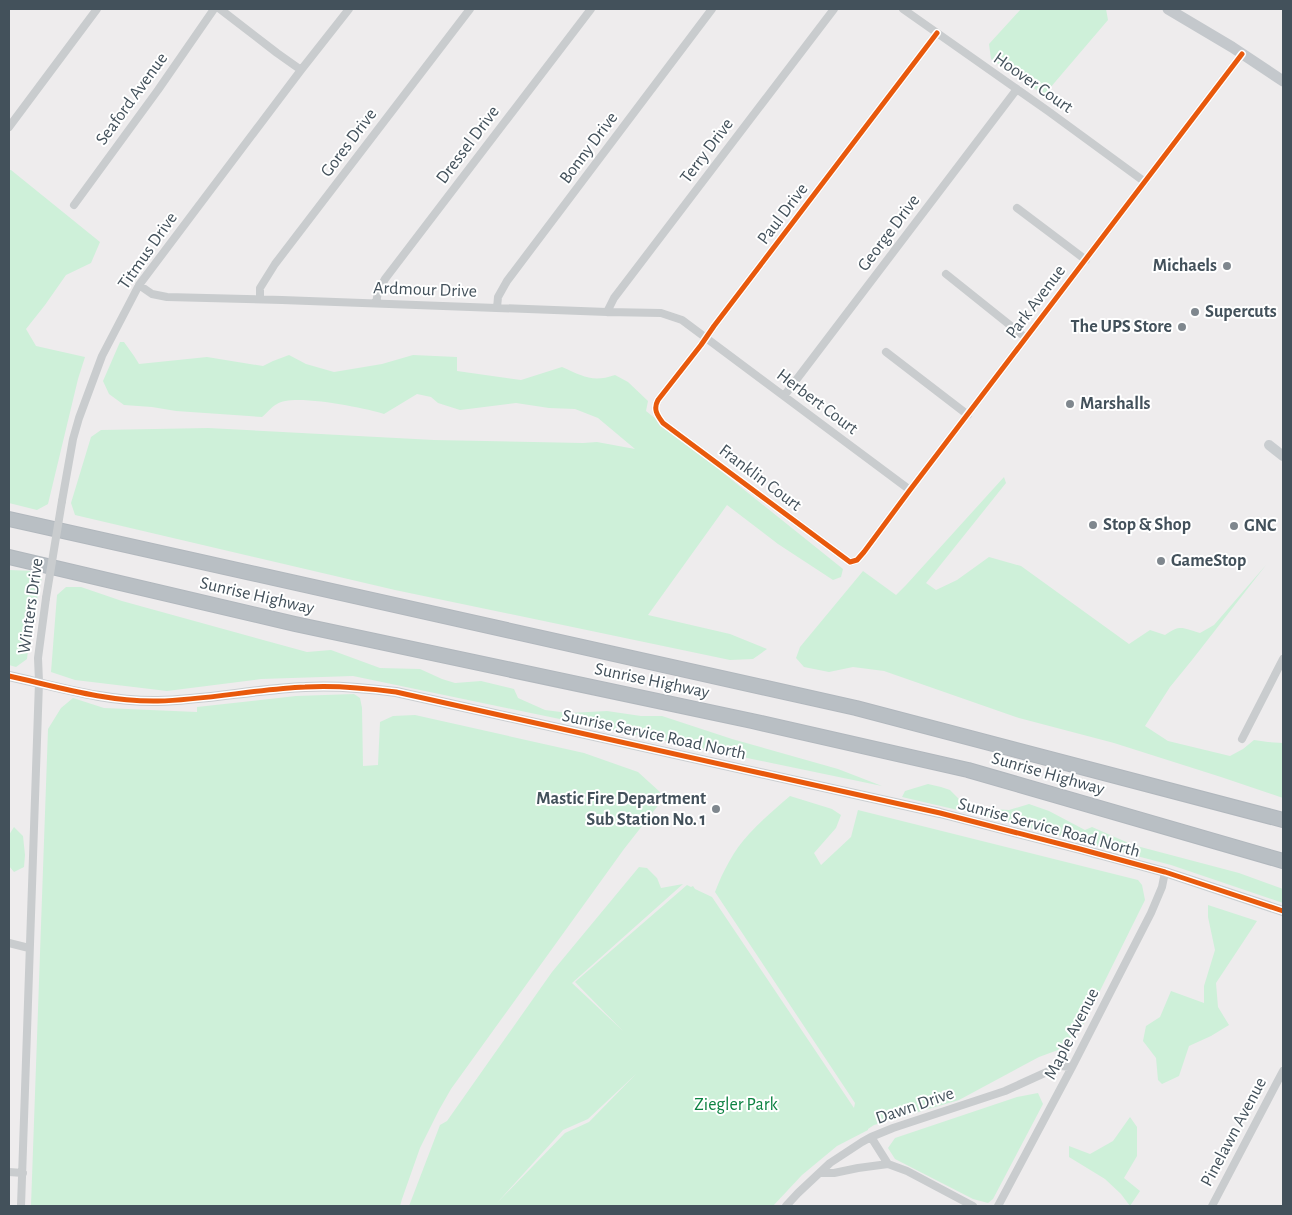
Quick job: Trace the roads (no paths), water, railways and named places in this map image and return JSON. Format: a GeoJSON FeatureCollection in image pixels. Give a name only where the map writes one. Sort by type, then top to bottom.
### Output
{"type":"FeatureCollection","features":[{"type":"Feature","properties":{"kind":"highway","name":"Sunrise Highway"},"geometry":{"type":"LineString","coordinates":[[9,519],[856,708],[1283,820]]}},
{"type":"Feature","properties":{"kind":"highway","name":"Sunrise Highway"},"geometry":{"type":"LineString","coordinates":[[9,557],[295,624],[752,721],[968,770],[1283,861]]}},
{"type":"Feature","properties":{"kind":"main road"},"geometry":{"type":"LineString","coordinates":[[1168,9],[1232,47],[1283,81]]}},
{"type":"Feature","properties":{"kind":"street"},"geometry":{"type":"LineString","coordinates":[[9,127],[97,9]]}},
{"type":"Feature","properties":{"kind":"street","name":"Seaford Avenue"},"geometry":{"type":"LineString","coordinates":[[74,205],[158,90],[214,9]]}},
{"type":"Feature","properties":{"kind":"street"},"geometry":{"type":"LineString","coordinates":[[220,9],[277,54],[301,70]]}},
{"type":"Feature","properties":{"kind":"street","name":"Titmus Drive"},"geometry":{"type":"LineString","coordinates":[[54,549],[73,439],[79,418],[102,356],[139,286],[349,9]]}},
{"type":"Feature","properties":{"kind":"street","name":"Gores Drive"},"geometry":{"type":"LineString","coordinates":[[260,299],[260,288],[275,264],[470,9]]}},
{"type":"Feature","properties":{"kind":"street","name":"Dressel Drive"},"geometry":{"type":"LineString","coordinates":[[376,304],[378,292],[385,279],[591,9]]}},
{"type":"Feature","properties":{"kind":"street","name":"Bonny Drive"},"geometry":{"type":"LineString","coordinates":[[497,308],[498,297],[507,281],[712,9]]}},
{"type":"Feature","properties":{"kind":"street","name":"Terry Drive"},"geometry":{"type":"LineString","coordinates":[[607,312],[614,298],[834,9]]}},
{"type":"Feature","properties":{"kind":"street","name":"Hoover Court"},"geometry":{"type":"LineString","coordinates":[[903,9],[1145,182]]}},
{"type":"Feature","properties":{"kind":"street","name":"Paul Drive"},"geometry":{"type":"LineString","coordinates":[[656,413],[658,400],[937,33]]}},
{"type":"Feature","properties":{"kind":"street","name":"Park Avenue"},"geometry":{"type":"LineString","coordinates":[[850,562],[857,560],[864,552],[1242,54]]}},
{"type":"Feature","properties":{"kind":"street","name":"George Drive"},"geometry":{"type":"LineString","coordinates":[[784,396],[1017,90]]}},
{"type":"Feature","properties":{"kind":"street"},"geometry":{"type":"LineString","coordinates":[[1017,208],[1086,260]]}},
{"type":"Feature","properties":{"kind":"street"},"geometry":{"type":"LineString","coordinates":[[946,274],[1026,338]]}},
{"type":"Feature","properties":{"kind":"street","name":"Ardmour Drive"},"geometry":{"type":"LineString","coordinates":[[139,286],[152,294],[167,297],[661,313],[682,320],[706,337]]}},
{"type":"Feature","properties":{"kind":"street","name":"Herbert Court"},"geometry":{"type":"LineString","coordinates":[[706,337],[910,490]]}},
{"type":"Feature","properties":{"kind":"street"},"geometry":{"type":"LineString","coordinates":[[886,352],[968,415]]}},
{"type":"Feature","properties":{"kind":"street","name":"Franklin Court"},"geometry":{"type":"LineString","coordinates":[[656,413],[663,423],[850,562]]}},
{"type":"Feature","properties":{"kind":"street"},"geometry":{"type":"LineString","coordinates":[[1269,445],[1283,456]]}},
{"type":"Feature","properties":{"kind":"street","name":"Winters Drive"},"geometry":{"type":"LineString","coordinates":[[22,1206],[39,682],[38,658],[54,549]]}},
{"type":"Feature","properties":{"kind":"street"},"geometry":{"type":"LineString","coordinates":[[1242,739],[1283,659]]}},
{"type":"Feature","properties":{"kind":"street","name":"Sunrise Service Road North"},"geometry":{"type":"LineString","coordinates":[[9,676],[101,696],[140,701],[174,700],[305,687],[349,687],[396,692],[940,813],[1165,872],[1283,910]]}},
{"type":"Feature","properties":{"kind":"street","name":"Maple Avenue"},"geometry":{"type":"LineString","coordinates":[[998,1206],[1151,913],[1162,887],[1165,872]]}},
{"type":"Feature","properties":{"kind":"street"},"geometry":{"type":"LineString","coordinates":[[9,943],[29,948]]}},
{"type":"Feature","properties":{"kind":"street","name":"Dawn Drive"},"geometry":{"type":"LineString","coordinates":[[786,1206],[803,1188],[839,1157],[870,1137],[1005,1092],[1060,1066],[1072,1067]]}},
{"type":"Feature","properties":{"kind":"street","name":"Pinelawn Avenue"},"geometry":{"type":"LineString","coordinates":[[1212,1206],[1283,1071]]}},
{"type":"Feature","properties":{"kind":"street"},"geometry":{"type":"LineString","coordinates":[[870,1137],[888,1164]]}},
{"type":"Feature","properties":{"kind":"street"},"geometry":{"type":"LineString","coordinates":[[821,1173],[834,1173],[888,1164],[907,1171],[973,1206]]}},
{"type":"Feature","properties":{"kind":"street"},"geometry":{"type":"LineString","coordinates":[[9,1172],[23,1173]]}},
{"type":"Feature","properties":{"kind":"place","name":"Michaels"},"geometry":{"type":"Point","coordinates":[1227,266]}},
{"type":"Feature","properties":{"kind":"place","name":"Supercuts"},"geometry":{"type":"Point","coordinates":[1195,312]}},
{"type":"Feature","properties":{"kind":"place","name":"The UPS Store"},"geometry":{"type":"Point","coordinates":[1182,327]}},
{"type":"Feature","properties":{"kind":"place","name":"Marshalls"},"geometry":{"type":"Point","coordinates":[1070,404]}},
{"type":"Feature","properties":{"kind":"place","name":"Stop & Shop"},"geometry":{"type":"Point","coordinates":[1093,525]}},
{"type":"Feature","properties":{"kind":"place","name":"GNC"},"geometry":{"type":"Point","coordinates":[1234,526]}},
{"type":"Feature","properties":{"kind":"place","name":"GameStop"},"geometry":{"type":"Point","coordinates":[1161,561]}},
{"type":"Feature","properties":{"kind":"place","name":"Mastic Fire Department Sub Station No. 1"},"geometry":{"type":"Point","coordinates":[716,809]}},
{"type":"Feature","properties":{"kind":"park label","name":"Ziegler Park"},"geometry":{"type":"Point","coordinates":[736,1105]}}]}
